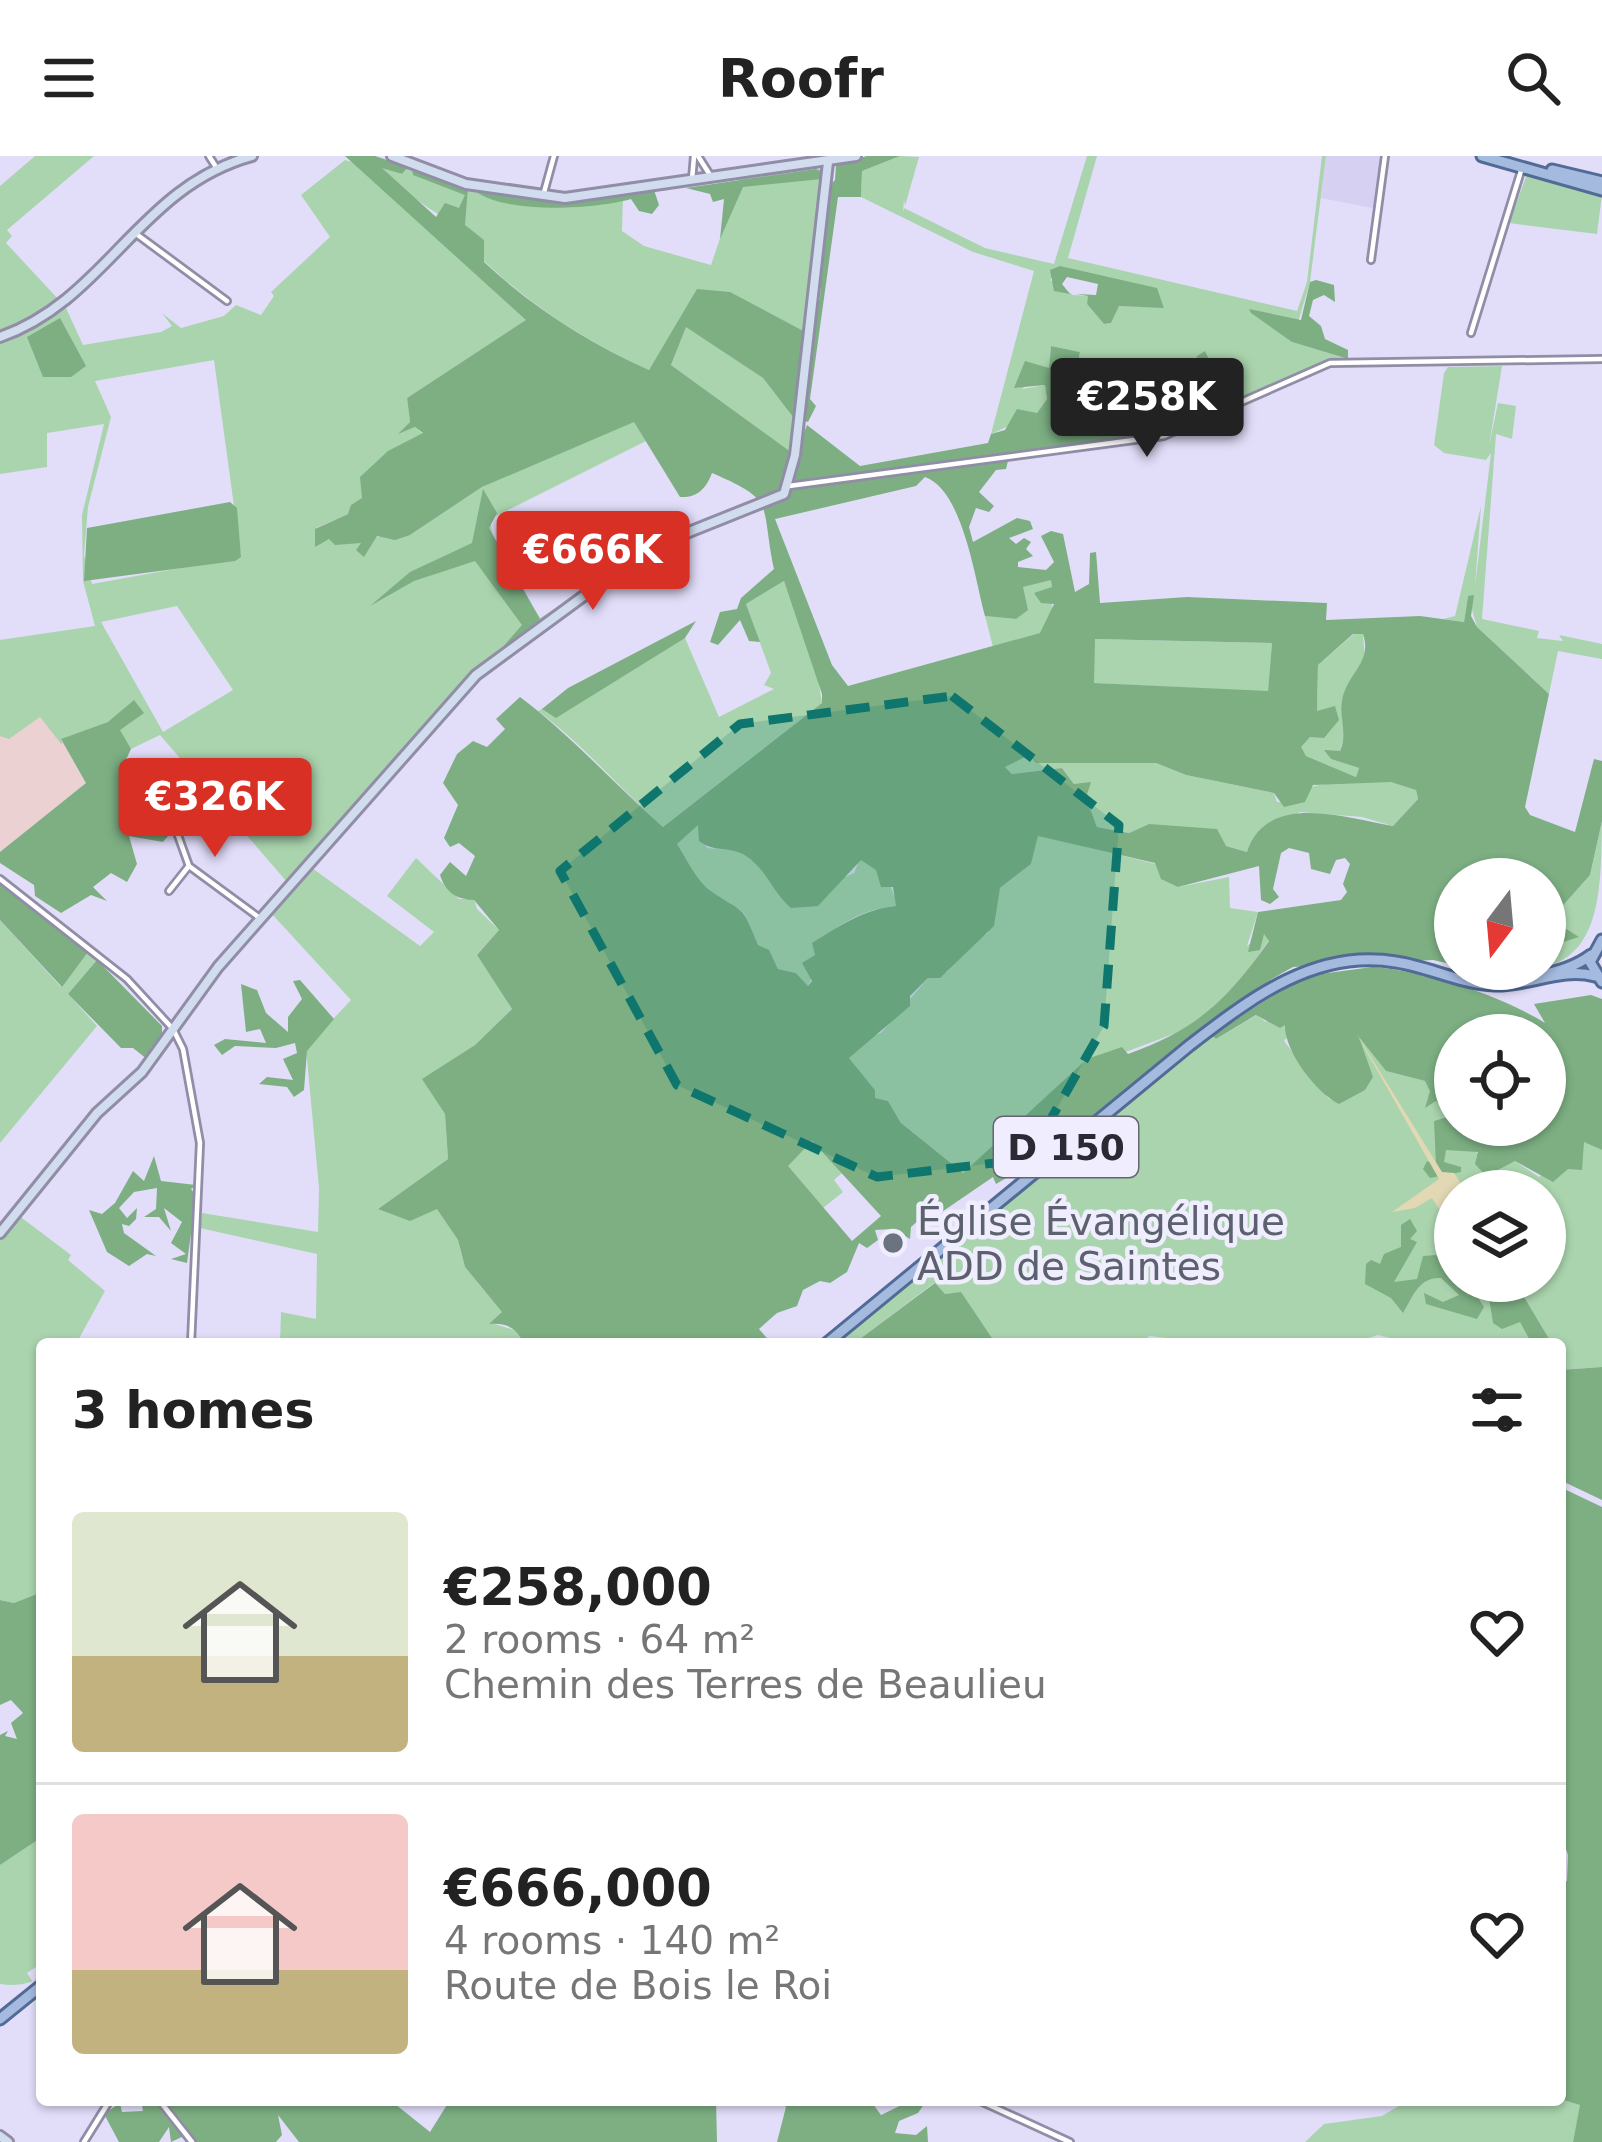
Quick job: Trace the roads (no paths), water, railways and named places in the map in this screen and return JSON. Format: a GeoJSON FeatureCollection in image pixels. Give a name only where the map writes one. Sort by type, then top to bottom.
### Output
{"type":"FeatureCollection","features":[{"type":"Feature","properties":{"kind":"main road"},"geometry":{"type":"LineString","coordinates":[[1482,156],[1602,186]]}},
{"type":"Feature","properties":{"kind":"main road"},"geometry":{"type":"LineString","coordinates":[[1598,979],[1591,955],[1602,940]]}},
{"type":"Feature","properties":{"kind":"main road","name":"D 150"},"geometry":{"type":"LineString","coordinates":[[1566,968],[1591,955]]}},
{"type":"Feature","properties":{"kind":"main road","name":"D 150"},"geometry":{"type":"LineString","coordinates":[[833,1338],[1248,1001],[1300,973],[1356,960],[1434,971]]}},
{"type":"Feature","properties":{"kind":"main road","name":"D 150"},"geometry":{"type":"LineString","coordinates":[[1566,976],[1583,973],[1598,979]]}},
{"type":"Feature","properties":{"kind":"main road"},"geometry":{"type":"LineString","coordinates":[[0,2019],[36,1990]]}},
{"type":"Feature","properties":{"kind":"street"},"geometry":{"type":"LineString","coordinates":[[208,156],[216,167]]}},
{"type":"Feature","properties":{"kind":"street"},"geometry":{"type":"LineString","coordinates":[[0,338],[62,305],[165,200],[216,167],[252,156]]}},
{"type":"Feature","properties":{"kind":"street"},"geometry":{"type":"LineString","coordinates":[[392,156],[466,184],[543,196],[588,197],[856,156]]}},
{"type":"Feature","properties":{"kind":"street"},"geometry":{"type":"LineString","coordinates":[[543,196],[554,156]]}},
{"type":"Feature","properties":{"kind":"street"},"geometry":{"type":"LineString","coordinates":[[691,182],[696,156]]}},
{"type":"Feature","properties":{"kind":"street"},"geometry":{"type":"LineString","coordinates":[[696,156],[713,179]]}},
{"type":"Feature","properties":{"kind":"street"},"geometry":{"type":"LineString","coordinates":[[1371,260],[1385,156]]}},
{"type":"Feature","properties":{"kind":"street"},"geometry":{"type":"LineString","coordinates":[[789,486],[820,161]]}},
{"type":"Feature","properties":{"kind":"street"},"geometry":{"type":"LineString","coordinates":[[1471,333],[1523,166]]}},
{"type":"Feature","properties":{"kind":"street"},"geometry":{"type":"LineString","coordinates":[[133,231],[227,302]]}},
{"type":"Feature","properties":{"kind":"street"},"geometry":{"type":"LineString","coordinates":[[0,1233],[97,1113],[142,1072],[261,919],[476,675],[649,548],[721,515],[769,503],[789,486],[1164,436],[1330,363],[1602,359]]}},
{"type":"Feature","properties":{"kind":"street"},"geometry":{"type":"LineString","coordinates":[[166,802],[189,866],[261,919]]}},
{"type":"Feature","properties":{"kind":"street"},"geometry":{"type":"LineString","coordinates":[[169,891],[189,866]]}},
{"type":"Feature","properties":{"kind":"street"},"geometry":{"type":"LineString","coordinates":[[0,879],[93,950],[173,1029],[190,1073],[200,1143],[190,1338]]}},
{"type":"Feature","properties":{"kind":"street"},"geometry":{"type":"LineString","coordinates":[[84,2142],[106,2106]]}},
{"type":"Feature","properties":{"kind":"street"},"geometry":{"type":"LineString","coordinates":[[164,2106],[192,2142]]}},
{"type":"Feature","properties":{"kind":"street"},"geometry":{"type":"LineString","coordinates":[[991,2106],[1070,2142]]}},
{"type":"Feature","properties":{"kind":"street"},"geometry":{"type":"LineString","coordinates":[[0,2136],[8,2142]]}},
{"type":"Feature","properties":{"kind":"place","name":"Église Évangélique ADD de Saintes"},"geometry":{"type":"Point","coordinates":[893,1243]}}]}
